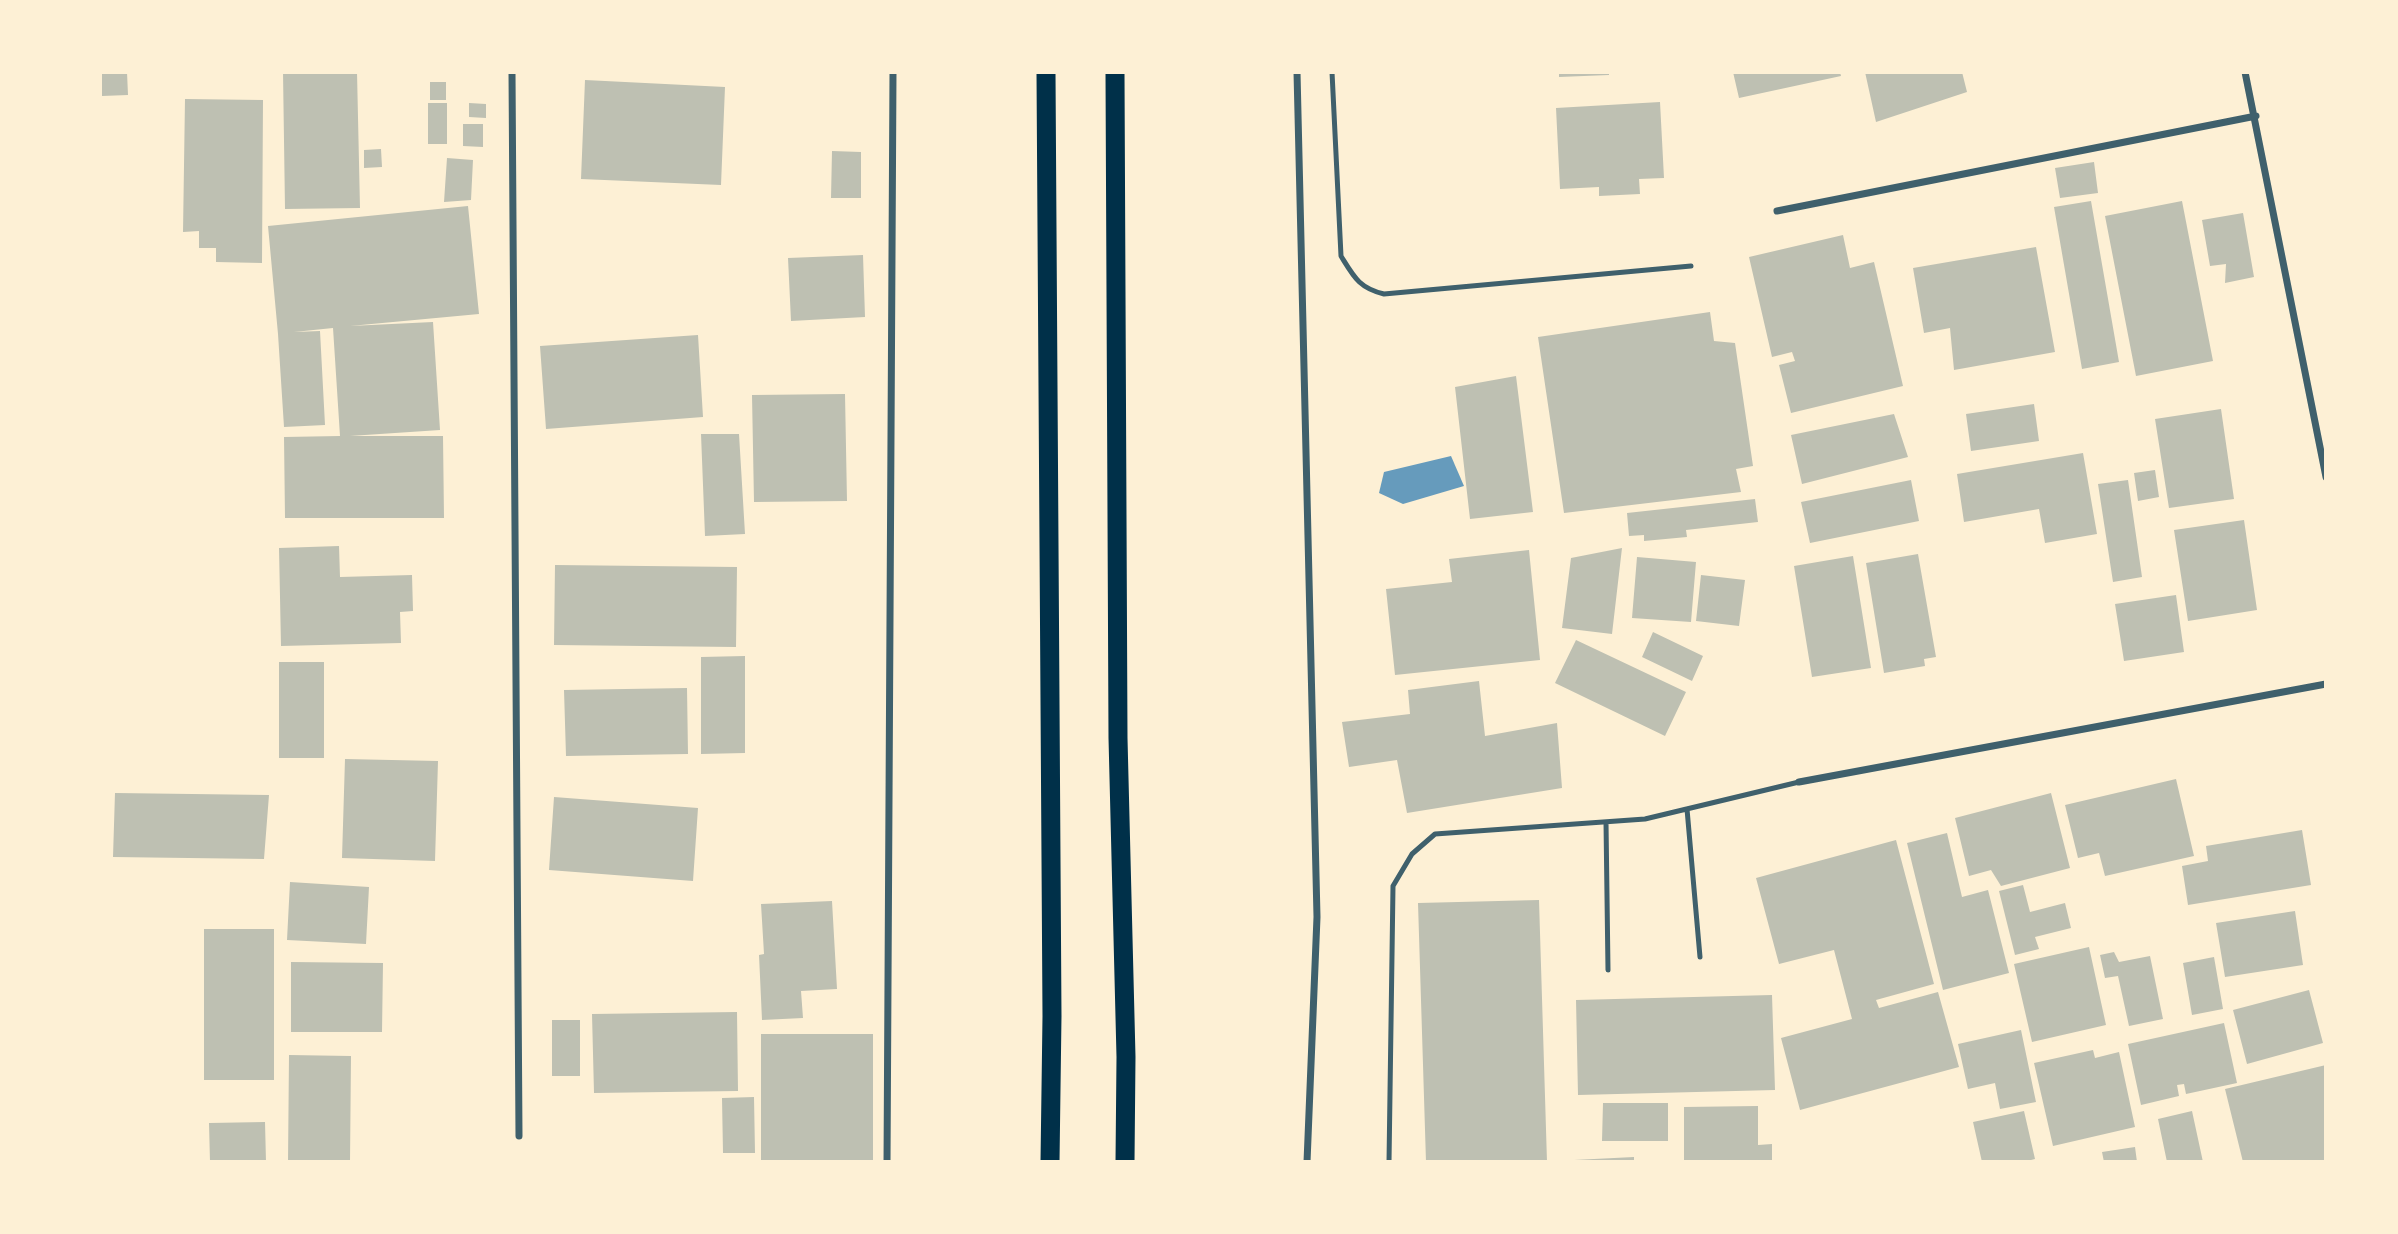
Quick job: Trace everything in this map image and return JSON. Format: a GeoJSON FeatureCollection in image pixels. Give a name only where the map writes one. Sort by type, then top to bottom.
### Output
{"type":"FeatureCollection","features":[{"type":"Feature","properties":{"kind":"highway"},"geometry":{"type":"LineString","coordinates":[[1046,72],[1052,1003],[1050,1162]]}},
{"type":"Feature","properties":{"kind":"highway"},"geometry":{"type":"LineString","coordinates":[[1115,72],[1118,738],[1126,1057],[1125,1162]]}},
{"type":"Feature","properties":{"kind":"street"},"geometry":{"type":"LineString","coordinates":[[512,72],[519,1136]]}},
{"type":"Feature","properties":{"kind":"street"},"geometry":{"type":"LineString","coordinates":[[887,1162],[893,72]]}},
{"type":"Feature","properties":{"kind":"street"},"geometry":{"type":"LineString","coordinates":[[1297,72],[1317,917],[1307,1162]]}},
{"type":"Feature","properties":{"kind":"street"},"geometry":{"type":"LineString","coordinates":[[2245,72],[2256,116],[2326,477]]}},
{"type":"Feature","properties":{"kind":"street"},"geometry":{"type":"LineString","coordinates":[[1777,211],[2256,116]]}},
{"type":"Feature","properties":{"kind":"street"},"geometry":{"type":"LineString","coordinates":[[1799,782],[2326,684]]}},
{"type":"Feature","properties":{"kind":"lane"},"geometry":{"type":"LineString","coordinates":[[1332,72],[1341,256],[1356,280],[1369,290],[1384,294],[1690,266]]}},
{"type":"Feature","properties":{"kind":"lane"},"geometry":{"type":"LineString","coordinates":[[1389,1162],[1393,886],[1412,853],[1435,834],[1645,819],[1799,782]]}},
{"type":"Feature","properties":{"kind":"lane"},"geometry":{"type":"LineString","coordinates":[[1686,809],[1700,957]]}},
{"type":"Feature","properties":{"kind":"lane"},"geometry":{"type":"LineString","coordinates":[[1606,822],[1608,970]]}},
{"type":"Feature","properties":{"kind":"water"},"geometry":{"type":"Polygon","coordinates":[[[1451,456],[1464,486],[1403,504],[1379,493],[1384,472],[1451,456]]]}},
{"type":"Feature","properties":{"kind":"building"},"geometry":{"type":"Polygon","coordinates":[[[102,72],[127,72],[128,95],[102,96],[102,72]]]}},
{"type":"Feature","properties":{"kind":"building"},"geometry":{"type":"Polygon","coordinates":[[[283,72],[357,72],[360,208],[285,209],[283,72]]]}},
{"type":"Feature","properties":{"kind":"building"},"geometry":{"type":"Polygon","coordinates":[[[1559,72],[1609,72],[1609,75],[1559,77],[1559,72]]]}},
{"type":"Feature","properties":{"kind":"building"},"geometry":{"type":"Polygon","coordinates":[[[1733,72],[1840,72],[1841,76],[1739,98],[1733,72]]]}},
{"type":"Feature","properties":{"kind":"building"},"geometry":{"type":"Polygon","coordinates":[[[1865,72],[1962,72],[1967,92],[1876,122],[1865,72]]]}},
{"type":"Feature","properties":{"kind":"building"},"geometry":{"type":"Polygon","coordinates":[[[585,80],[725,87],[721,185],[581,179],[585,80]]]}},
{"type":"Feature","properties":{"kind":"building"},"geometry":{"type":"Polygon","coordinates":[[[430,82],[446,82],[446,100],[430,100],[430,82]]]}},
{"type":"Feature","properties":{"kind":"building"},"geometry":{"type":"Polygon","coordinates":[[[185,99],[263,100],[262,263],[216,262],[216,248],[199,248],[199,231],[183,232],[185,99]]]}},
{"type":"Feature","properties":{"kind":"building"},"geometry":{"type":"Polygon","coordinates":[[[1660,102],[1664,178],[1639,179],[1640,194],[1599,196],[1599,187],[1560,189],[1556,108],[1660,102]]]}},
{"type":"Feature","properties":{"kind":"building"},"geometry":{"type":"Polygon","coordinates":[[[428,103],[447,103],[447,144],[428,144],[428,103]]]}},
{"type":"Feature","properties":{"kind":"building"},"geometry":{"type":"Polygon","coordinates":[[[469,103],[486,104],[486,118],[469,117],[469,103]]]}},
{"type":"Feature","properties":{"kind":"building"},"geometry":{"type":"Polygon","coordinates":[[[463,124],[483,124],[483,147],[463,146],[463,124]]]}},
{"type":"Feature","properties":{"kind":"building"},"geometry":{"type":"Polygon","coordinates":[[[381,149],[382,167],[364,168],[364,150],[381,149]]]}},
{"type":"Feature","properties":{"kind":"building"},"geometry":{"type":"Polygon","coordinates":[[[832,151],[861,152],[861,198],[831,198],[832,151]]]}},
{"type":"Feature","properties":{"kind":"building"},"geometry":{"type":"Polygon","coordinates":[[[447,158],[473,160],[471,200],[444,202],[447,158]]]}},
{"type":"Feature","properties":{"kind":"building"},"geometry":{"type":"Polygon","coordinates":[[[2094,162],[2098,193],[2060,198],[2055,168],[2094,162]]]}},
{"type":"Feature","properties":{"kind":"building"},"geometry":{"type":"Polygon","coordinates":[[[2091,201],[2119,362],[2082,369],[2054,207],[2091,201]]]}},
{"type":"Feature","properties":{"kind":"building"},"geometry":{"type":"Polygon","coordinates":[[[2182,201],[2213,361],[2136,376],[2105,216],[2182,201]]]}},
{"type":"Feature","properties":{"kind":"building"},"geometry":{"type":"Polygon","coordinates":[[[468,206],[479,314],[350,326],[433,322],[440,430],[350,436],[443,436],[444,518],[285,518],[284,437],[340,436],[333,328],[294,332],[320,331],[325,425],[284,427],[268,226],[468,206]]]}},
{"type":"Feature","properties":{"kind":"building"},"geometry":{"type":"Polygon","coordinates":[[[2243,213],[2254,277],[2225,283],[2226,264],[2210,266],[2202,220],[2243,213]]]}},
{"type":"Feature","properties":{"kind":"building"},"geometry":{"type":"Polygon","coordinates":[[[1843,235],[1850,268],[1874,262],[1903,386],[1791,413],[1779,365],[1795,361],[1792,352],[1772,357],[1749,257],[1843,235]]]}},
{"type":"Feature","properties":{"kind":"building"},"geometry":{"type":"Polygon","coordinates":[[[2036,247],[2055,352],[1954,370],[1950,328],[1924,333],[1913,268],[2036,247]]]}},
{"type":"Feature","properties":{"kind":"building"},"geometry":{"type":"Polygon","coordinates":[[[863,255],[865,317],[791,321],[788,258],[863,255]]]}},
{"type":"Feature","properties":{"kind":"building"},"geometry":{"type":"Polygon","coordinates":[[[1710,312],[1714,341],[1735,343],[1753,466],[1736,469],[1741,492],[1564,513],[1538,337],[1710,312]]]}},
{"type":"Feature","properties":{"kind":"building"},"geometry":{"type":"Polygon","coordinates":[[[698,335],[703,417],[546,429],[540,346],[698,335]]]}},
{"type":"Feature","properties":{"kind":"building"},"geometry":{"type":"Polygon","coordinates":[[[1516,376],[1533,512],[1470,519],[1455,387],[1516,376]]]}},
{"type":"Feature","properties":{"kind":"building"},"geometry":{"type":"Polygon","coordinates":[[[845,394],[847,501],[754,502],[752,395],[845,394]]]}},
{"type":"Feature","properties":{"kind":"building"},"geometry":{"type":"Polygon","coordinates":[[[2034,404],[2039,441],[1971,451],[1966,414],[2034,404]]]}},
{"type":"Feature","properties":{"kind":"building"},"geometry":{"type":"Polygon","coordinates":[[[2221,409],[2234,499],[2169,508],[2155,419],[2221,409]]]}},
{"type":"Feature","properties":{"kind":"building"},"geometry":{"type":"Polygon","coordinates":[[[1894,414],[1908,457],[1802,484],[1791,435],[1894,414]]]}},
{"type":"Feature","properties":{"kind":"building"},"geometry":{"type":"Polygon","coordinates":[[[701,434],[739,434],[745,534],[705,536],[701,434]]]}},
{"type":"Feature","properties":{"kind":"building"},"geometry":{"type":"Polygon","coordinates":[[[2083,453],[2097,534],[2045,543],[2039,509],[1964,522],[1957,474],[2083,453]]]}},
{"type":"Feature","properties":{"kind":"building"},"geometry":{"type":"Polygon","coordinates":[[[2155,470],[2159,497],[2138,501],[2134,473],[2155,470]]]}},
{"type":"Feature","properties":{"kind":"building"},"geometry":{"type":"Polygon","coordinates":[[[1911,480],[1919,521],[1810,543],[1801,502],[1911,480]]]}},
{"type":"Feature","properties":{"kind":"building"},"geometry":{"type":"Polygon","coordinates":[[[2128,480],[2142,577],[2113,582],[2098,484],[2128,480]]]}},
{"type":"Feature","properties":{"kind":"building"},"geometry":{"type":"Polygon","coordinates":[[[1755,499],[1758,522],[1686,530],[1687,537],[1644,541],[1644,535],[1629,536],[1627,513],[1755,499]]]}},
{"type":"Feature","properties":{"kind":"building"},"geometry":{"type":"Polygon","coordinates":[[[2244,520],[2257,610],[2188,621],[2174,530],[2244,520]]]}},
{"type":"Feature","properties":{"kind":"building"},"geometry":{"type":"Polygon","coordinates":[[[339,546],[340,577],[412,575],[413,611],[400,612],[401,643],[281,646],[279,548],[339,546]]]}},
{"type":"Feature","properties":{"kind":"building"},"geometry":{"type":"Polygon","coordinates":[[[1622,548],[1612,634],[1562,628],[1571,558],[1622,548]]]}},
{"type":"Feature","properties":{"kind":"building"},"geometry":{"type":"Polygon","coordinates":[[[1529,550],[1540,660],[1395,675],[1386,589],[1452,582],[1449,559],[1529,550]]]}},
{"type":"Feature","properties":{"kind":"building"},"geometry":{"type":"Polygon","coordinates":[[[1918,554],[1936,657],[1924,659],[1925,666],[1884,673],[1866,563],[1918,554]]]}},
{"type":"Feature","properties":{"kind":"building"},"geometry":{"type":"Polygon","coordinates":[[[1853,556],[1871,668],[1812,677],[1794,566],[1853,556]]]}},
{"type":"Feature","properties":{"kind":"building"},"geometry":{"type":"Polygon","coordinates":[[[1637,557],[1696,562],[1691,622],[1632,618],[1637,557]]]}},
{"type":"Feature","properties":{"kind":"building"},"geometry":{"type":"Polygon","coordinates":[[[555,565],[737,567],[736,647],[554,645],[555,565]]]}},
{"type":"Feature","properties":{"kind":"building"},"geometry":{"type":"Polygon","coordinates":[[[1701,575],[1745,580],[1739,626],[1696,621],[1701,575]]]}},
{"type":"Feature","properties":{"kind":"building"},"geometry":{"type":"Polygon","coordinates":[[[2176,595],[2184,652],[2124,661],[2115,604],[2176,595]]]}},
{"type":"Feature","properties":{"kind":"building"},"geometry":{"type":"Polygon","coordinates":[[[1653,632],[1703,656],[1692,681],[1642,657],[1653,632]]]}},
{"type":"Feature","properties":{"kind":"building"},"geometry":{"type":"Polygon","coordinates":[[[1576,640],[1686,692],[1665,736],[1555,683],[1576,640]]]}},
{"type":"Feature","properties":{"kind":"building"},"geometry":{"type":"Polygon","coordinates":[[[745,656],[745,753],[701,754],[701,657],[745,656]]]}},
{"type":"Feature","properties":{"kind":"building"},"geometry":{"type":"Polygon","coordinates":[[[279,662],[324,662],[324,758],[279,758],[279,662]]]}},
{"type":"Feature","properties":{"kind":"building"},"geometry":{"type":"Polygon","coordinates":[[[1479,681],[1485,736],[1557,723],[1562,788],[1407,813],[1397,760],[1349,767],[1342,722],[1410,714],[1408,690],[1479,681]]]}},
{"type":"Feature","properties":{"kind":"building"},"geometry":{"type":"Polygon","coordinates":[[[687,688],[688,754],[566,756],[564,690],[687,688]]]}},
{"type":"Feature","properties":{"kind":"building"},"geometry":{"type":"Polygon","coordinates":[[[345,759],[438,761],[435,861],[342,858],[345,759]]]}},
{"type":"Feature","properties":{"kind":"building"},"geometry":{"type":"Polygon","coordinates":[[[2176,779],[2194,856],[2105,876],[2099,853],[2078,858],[2065,805],[2176,779]]]}},
{"type":"Feature","properties":{"kind":"building"},"geometry":{"type":"Polygon","coordinates":[[[115,793],[269,795],[264,859],[113,857],[115,793]]]}},
{"type":"Feature","properties":{"kind":"building"},"geometry":{"type":"Polygon","coordinates":[[[2051,793],[2070,868],[2001,886],[1991,870],[1969,876],[1955,818],[2051,793]]]}},
{"type":"Feature","properties":{"kind":"building"},"geometry":{"type":"Polygon","coordinates":[[[554,797],[698,808],[693,881],[549,870],[554,797]]]}},
{"type":"Feature","properties":{"kind":"building"},"geometry":{"type":"Polygon","coordinates":[[[2302,830],[2311,885],[2188,905],[2182,866],[2208,861],[2206,846],[2302,830]]]}},
{"type":"Feature","properties":{"kind":"building"},"geometry":{"type":"Polygon","coordinates":[[[1947,833],[1962,897],[1988,890],[2009,973],[1943,990],[1907,843],[1947,833]]]}},
{"type":"Feature","properties":{"kind":"building"},"geometry":{"type":"Polygon","coordinates":[[[1896,840],[1934,984],[1876,1000],[1879,1008],[1938,992],[1959,1067],[1800,1110],[1781,1038],[1852,1019],[1834,950],[1779,964],[1756,878],[1896,840]]]}},
{"type":"Feature","properties":{"kind":"building"},"geometry":{"type":"Polygon","coordinates":[[[290,882],[369,887],[366,944],[287,940],[290,882]]]}},
{"type":"Feature","properties":{"kind":"building"},"geometry":{"type":"Polygon","coordinates":[[[2023,885],[2030,912],[2065,903],[2071,928],[2035,937],[2039,949],[2015,955],[1999,891],[2023,885]]]}},
{"type":"Feature","properties":{"kind":"building"},"geometry":{"type":"Polygon","coordinates":[[[1539,900],[1547,1162],[1426,1162],[1418,903],[1539,900]]]}},
{"type":"Feature","properties":{"kind":"building"},"geometry":{"type":"Polygon","coordinates":[[[832,901],[837,989],[801,991],[803,1018],[762,1020],[759,955],[764,954],[761,904],[832,901]]]}},
{"type":"Feature","properties":{"kind":"building"},"geometry":{"type":"Polygon","coordinates":[[[2295,911],[2303,965],[2225,977],[2216,923],[2295,911]]]}},
{"type":"Feature","properties":{"kind":"building"},"geometry":{"type":"Polygon","coordinates":[[[204,929],[274,929],[274,1080],[204,1080],[204,929]]]}},
{"type":"Feature","properties":{"kind":"building"},"geometry":{"type":"Polygon","coordinates":[[[2089,947],[2106,1025],[2032,1042],[2014,964],[2089,947]]]}},
{"type":"Feature","properties":{"kind":"building"},"geometry":{"type":"Polygon","coordinates":[[[2114,952],[2119,962],[2150,956],[2163,1019],[2129,1026],[2118,976],[2105,978],[2100,955],[2114,952]]]}},
{"type":"Feature","properties":{"kind":"building"},"geometry":{"type":"Polygon","coordinates":[[[2214,957],[2223,1009],[2192,1015],[2183,963],[2214,957]]]}},
{"type":"Feature","properties":{"kind":"building"},"geometry":{"type":"Polygon","coordinates":[[[291,962],[383,963],[382,1032],[291,1032],[291,962]]]}},
{"type":"Feature","properties":{"kind":"building"},"geometry":{"type":"Polygon","coordinates":[[[2309,990],[2323,1043],[2247,1064],[2233,1010],[2309,990]]]}},
{"type":"Feature","properties":{"kind":"building"},"geometry":{"type":"Polygon","coordinates":[[[1772,995],[1775,1090],[1578,1095],[1576,1000],[1772,995]]]}},
{"type":"Feature","properties":{"kind":"building"},"geometry":{"type":"Polygon","coordinates":[[[737,1012],[738,1091],[594,1093],[592,1014],[737,1012]]]}},
{"type":"Feature","properties":{"kind":"building"},"geometry":{"type":"Polygon","coordinates":[[[552,1020],[580,1020],[580,1076],[552,1076],[552,1020]]]}},
{"type":"Feature","properties":{"kind":"building"},"geometry":{"type":"Polygon","coordinates":[[[2224,1023],[2237,1083],[2186,1094],[2184,1084],[2177,1085],[2179,1096],[2141,1105],[2128,1044],[2224,1023]]]}},
{"type":"Feature","properties":{"kind":"building"},"geometry":{"type":"Polygon","coordinates":[[[2021,1030],[2036,1102],[2000,1109],[1995,1083],[1968,1089],[1958,1044],[2021,1030]]]}},
{"type":"Feature","properties":{"kind":"building"},"geometry":{"type":"Polygon","coordinates":[[[761,1034],[873,1034],[873,1162],[761,1161],[761,1034]]]}},
{"type":"Feature","properties":{"kind":"building"},"geometry":{"type":"Polygon","coordinates":[[[2093,1050],[2095,1058],[2119,1052],[2135,1127],[2053,1146],[2034,1063],[2093,1050]]]}},
{"type":"Feature","properties":{"kind":"building"},"geometry":{"type":"Polygon","coordinates":[[[289,1055],[351,1056],[350,1162],[288,1162],[289,1055]]]}},
{"type":"Feature","properties":{"kind":"building"},"geometry":{"type":"Polygon","coordinates":[[[2326,1065],[2326,1162],[2243,1162],[2225,1089],[2326,1065]]]}},
{"type":"Feature","properties":{"kind":"building"},"geometry":{"type":"Polygon","coordinates":[[[754,1097],[755,1153],[723,1153],[722,1098],[754,1097]]]}},
{"type":"Feature","properties":{"kind":"building"},"geometry":{"type":"Polygon","coordinates":[[[1603,1103],[1668,1103],[1668,1141],[1602,1141],[1603,1103]]]}},
{"type":"Feature","properties":{"kind":"building"},"geometry":{"type":"Polygon","coordinates":[[[1758,1106],[1758,1145],[1772,1144],[1772,1162],[1684,1162],[1684,1107],[1758,1106]]]}},
{"type":"Feature","properties":{"kind":"building"},"geometry":{"type":"Polygon","coordinates":[[[2024,1111],[2035,1159],[2023,1162],[1982,1162],[1973,1122],[2024,1111]]]}},
{"type":"Feature","properties":{"kind":"building"},"geometry":{"type":"Polygon","coordinates":[[[2192,1111],[2203,1162],[2167,1162],[2158,1119],[2192,1111]]]}},
{"type":"Feature","properties":{"kind":"building"},"geometry":{"type":"Polygon","coordinates":[[[265,1122],[266,1162],[210,1162],[209,1123],[265,1122]]]}},
{"type":"Feature","properties":{"kind":"building"},"geometry":{"type":"Polygon","coordinates":[[[2135,1147],[2137,1162],[2104,1162],[2102,1152],[2135,1147]]]}},
{"type":"Feature","properties":{"kind":"building"},"geometry":{"type":"Polygon","coordinates":[[[1634,1157],[1634,1162],[1574,1162],[1574,1160],[1634,1157]]]}}]}
